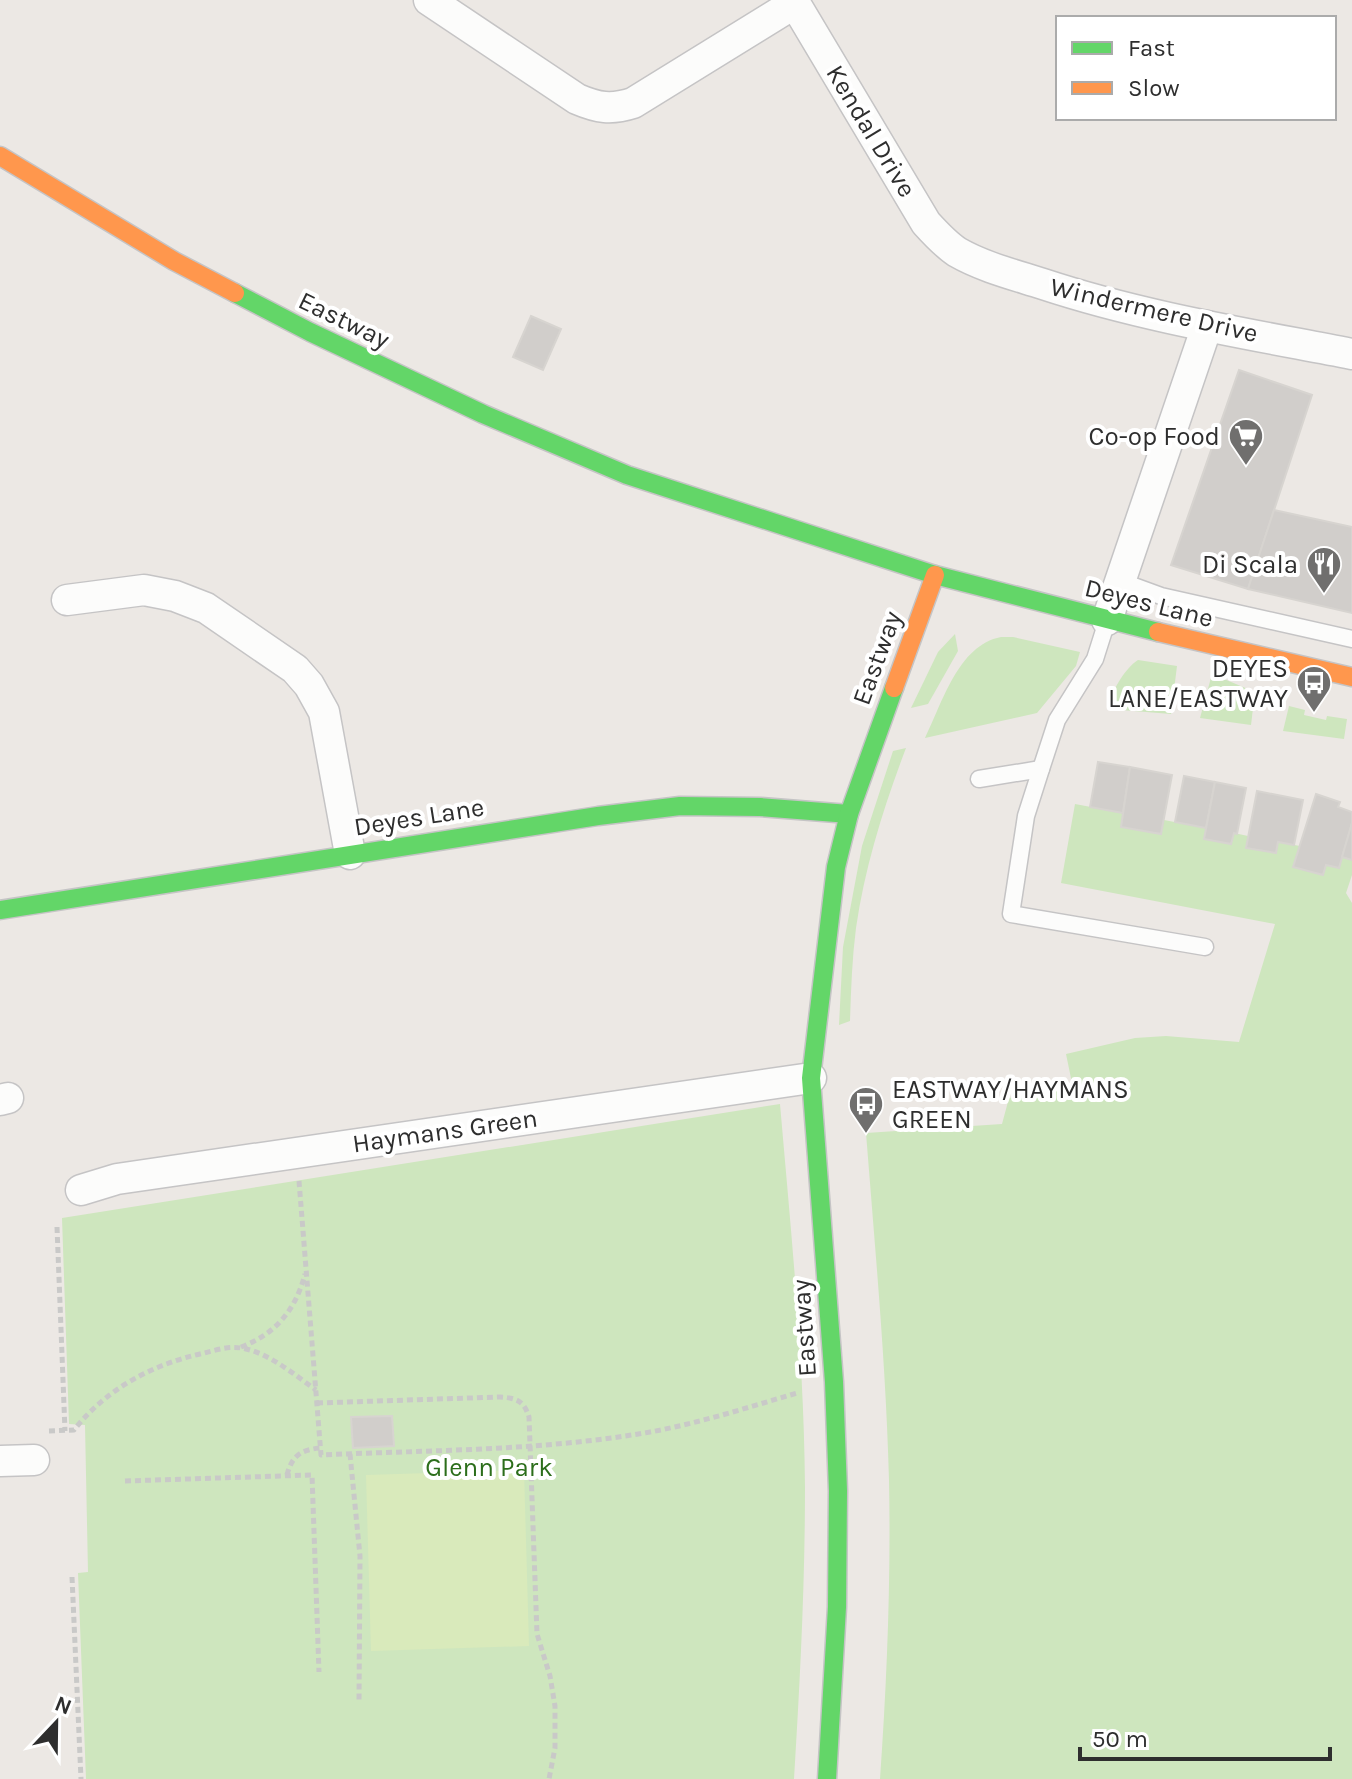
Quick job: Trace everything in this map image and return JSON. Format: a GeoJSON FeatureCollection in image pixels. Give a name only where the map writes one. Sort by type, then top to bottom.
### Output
{"type":"FeatureCollection","features":[{"type":"Feature","properties":{"kind":"street"},"geometry":{"type":"LineString","coordinates":[[429,0],[577,99],[595,107],[614,109],[633,103],[794,2]]}},
{"type":"Feature","properties":{"kind":"street","name":"Kendal Drive"},"geometry":{"type":"LineString","coordinates":[[794,2],[926,223],[942,241],[959,253]]}},
{"type":"Feature","properties":{"kind":"street","name":"Eastway"},"geometry":{"type":"LineString","coordinates":[[0,156],[198,274],[370,362],[483,414],[627,475],[935,575],[849,814],[836,867],[811,1078],[834,1382],[838,1491],[837,1607],[827,1779]]}},
{"type":"Feature","properties":{"kind":"street","name":"Windermere Drive"},"geometry":{"type":"LineString","coordinates":[[959,253],[1082,297],[1207,326],[1352,354]]}},
{"type":"Feature","properties":{"kind":"street"},"geometry":{"type":"LineString","coordinates":[[1107,620],[1207,326]]}},
{"type":"Feature","properties":{"kind":"street","name":"Deyes Lane"},"geometry":{"type":"LineString","coordinates":[[935,575],[1107,620],[1352,677]]}},
{"type":"Feature","properties":{"kind":"street"},"geometry":{"type":"LineString","coordinates":[[67,600],[144,590],[175,596],[206,608],[295,669],[309,685],[324,712],[350,854]]}},
{"type":"Feature","properties":{"kind":"street","name":"Deyes Lane"},"geometry":{"type":"LineString","coordinates":[[0,910],[598,816],[680,806],[760,807],[849,814]]}},
{"type":"Feature","properties":{"kind":"street","name":"Haymans Green"},"geometry":{"type":"LineString","coordinates":[[81,1190],[117,1179],[811,1078]]}},
{"type":"Feature","properties":{"kind":"street"},"geometry":{"type":"LineString","coordinates":[[0,1461],[34,1460]]}},
{"type":"Feature","properties":{"kind":"lane"},"geometry":{"type":"LineString","coordinates":[[1120,581],[1161,596],[1352,639]]}},
{"type":"Feature","properties":{"kind":"lane"},"geometry":{"type":"LineString","coordinates":[[1107,620],[1095,659],[1057,720],[1026,816],[1011,914],[1205,947]]}},
{"type":"Feature","properties":{"kind":"lane"},"geometry":{"type":"LineString","coordinates":[[979,779],[1041,769]]}},
{"type":"Feature","properties":{"kind":"path"},"geometry":{"type":"LineString","coordinates":[[296,1152],[321,1455],[530,1445],[650,1431],[725,1414],[834,1382]]}},
{"type":"Feature","properties":{"kind":"path"},"geometry":{"type":"LineString","coordinates":[[57,1227],[65,1431]]}},
{"type":"Feature","properties":{"kind":"path"},"geometry":{"type":"LineString","coordinates":[[43,1432],[74,1430],[97,1404],[163,1365],[215,1351],[240,1348],[272,1331],[296,1300],[306,1269]]}},
{"type":"Feature","properties":{"kind":"path"},"geometry":{"type":"LineString","coordinates":[[240,1348],[258,1353],[316,1390]]}},
{"type":"Feature","properties":{"kind":"path"},"geometry":{"type":"LineString","coordinates":[[317,1403],[511,1398],[526,1407],[529,1417],[537,1634],[550,1676],[555,1706],[555,1748],[549,1779]]}},
{"type":"Feature","properties":{"kind":"path"},"geometry":{"type":"LineString","coordinates":[[287,1475],[299,1453],[320,1448]]}},
{"type":"Feature","properties":{"kind":"path"},"geometry":{"type":"LineString","coordinates":[[350,1454],[360,1556],[359,1701]]}},
{"type":"Feature","properties":{"kind":"path"},"geometry":{"type":"LineString","coordinates":[[125,1481],[312,1475],[319,1672]]}},
{"type":"Feature","properties":{"kind":"path"},"geometry":{"type":"LineString","coordinates":[[72,1577],[81,1779]]}},
{"type":"Feature","properties":{"kind":"green space"},"geometry":{"type":"Polygon","coordinates":[[[955,634],[958,651],[928,704],[911,708],[938,652],[955,634]]]}},
{"type":"Feature","properties":{"kind":"green space"},"geometry":{"type":"Polygon","coordinates":[[[1001,637],[1080,652],[1076,666],[1037,713],[925,738],[945,693],[963,664],[973,651],[1001,637]]]}},
{"type":"Feature","properties":{"kind":"green space"},"geometry":{"type":"Polygon","coordinates":[[[1138,660],[1177,666],[1171,714],[1109,709],[1119,682],[1138,660]]]}},
{"type":"Feature","properties":{"kind":"green space"},"geometry":{"type":"Polygon","coordinates":[[[1212,674],[1255,692],[1251,725],[1200,718],[1212,674]]]}},
{"type":"Feature","properties":{"kind":"green space"},"geometry":{"type":"Polygon","coordinates":[[[1289,706],[1305,710],[1304,715],[1326,720],[1327,716],[1347,719],[1344,739],[1283,731],[1289,706]]]}},
{"type":"Feature","properties":{"kind":"green space"},"geometry":{"type":"Polygon","coordinates":[[[906,748],[883,814],[860,905],[850,1021],[839,1025],[843,947],[862,846],[893,751],[906,748]]]}},
{"type":"Feature","properties":{"kind":"green space"},"geometry":{"type":"Polygon","coordinates":[[[1075,804],[1123,813],[1121,827],[1161,834],[1164,820],[1206,828],[1204,839],[1231,844],[1234,833],[1248,836],[1247,848],[1276,853],[1278,842],[1300,846],[1293,867],[1322,875],[1326,865],[1339,868],[1342,857],[1352,860],[1352,875],[1346,893],[1352,903],[1352,1779],[880,1779],[888,1630],[889,1480],[883,1350],[866,1133],[1002,1124],[1009,1098],[1073,1088],[1066,1054],[1135,1038],[1166,1036],[1239,1042],[1275,924],[1061,883],[1075,804]]]}},
{"type":"Feature","properties":{"kind":"green space","name":"Glenn Park"},"geometry":{"type":"Polygon","coordinates":[[[780,1104],[804,1439],[803,1597],[794,1779],[86,1779],[78,1573],[88,1572],[85,1425],[69,1424],[62,1218],[780,1104]]]}},
{"type":"Feature","properties":{"kind":"green space"},"geometry":{"type":"Polygon","coordinates":[[[524,1470],[529,1646],[371,1651],[366,1475],[524,1470]]]}},
{"type":"Feature","properties":{"kind":"building"},"geometry":{"type":"Polygon","coordinates":[[[531,316],[561,329],[543,370],[513,357],[531,316]]]}},
{"type":"Feature","properties":{"kind":"building","name":"Co-op Food"},"geometry":{"type":"Polygon","coordinates":[[[1239,370],[1312,395],[1248,589],[1171,565],[1239,370]]]}},
{"type":"Feature","properties":{"kind":"building"},"geometry":{"type":"Polygon","coordinates":[[[1274,510],[1352,527],[1352,613],[1248,589],[1274,510]]]}},
{"type":"Feature","properties":{"kind":"building"},"geometry":{"type":"Polygon","coordinates":[[[1098,762],[1130,767],[1123,813],[1090,807],[1098,762]]]}},
{"type":"Feature","properties":{"kind":"building"},"geometry":{"type":"Polygon","coordinates":[[[1130,767],[1172,775],[1161,834],[1121,827],[1130,767]]]}},
{"type":"Feature","properties":{"kind":"building"},"geometry":{"type":"Polygon","coordinates":[[[1184,776],[1215,782],[1206,828],[1175,822],[1184,776]]]}},
{"type":"Feature","properties":{"kind":"building"},"geometry":{"type":"Polygon","coordinates":[[[1215,782],[1246,788],[1237,834],[1234,833],[1231,844],[1204,839],[1215,782]]]}},
{"type":"Feature","properties":{"kind":"building"},"geometry":{"type":"Polygon","coordinates":[[[1257,791],[1303,800],[1294,845],[1278,842],[1276,853],[1246,848],[1257,791]]]}},
{"type":"Feature","properties":{"kind":"building"},"geometry":{"type":"Polygon","coordinates":[[[1316,794],[1340,802],[1338,807],[1352,812],[1352,823],[1339,868],[1326,865],[1323,875],[1293,867],[1316,794]]]}},
{"type":"Feature","properties":{"kind":"building"},"geometry":{"type":"Polygon","coordinates":[[[1352,823],[1352,860],[1342,857],[1352,823]]]}},
{"type":"Feature","properties":{"kind":"building"},"geometry":{"type":"Polygon","coordinates":[[[392,1416],[394,1446],[353,1448],[351,1417],[392,1416]]]}},
{"type":"Feature","properties":{"kind":"traffic: fast"},"geometry":{"type":"LineString","coordinates":[[235,293],[483,414],[627,475],[935,575],[1158,632]]}},
{"type":"Feature","properties":{"kind":"traffic: fast"},"geometry":{"type":"LineString","coordinates":[[827,1779],[837,1607],[838,1491],[834,1382],[811,1078],[836,867],[849,814],[894,688]]}},
{"type":"Feature","properties":{"kind":"traffic: fast"},"geometry":{"type":"LineString","coordinates":[[0,910],[598,816],[680,806],[760,807],[849,814]]}},
{"type":"Feature","properties":{"kind":"traffic: slow"},"geometry":{"type":"LineString","coordinates":[[0,156],[174,261],[235,293]]}},
{"type":"Feature","properties":{"kind":"traffic: slow"},"geometry":{"type":"LineString","coordinates":[[894,688],[935,575]]}},
{"type":"Feature","properties":{"kind":"traffic: slow"},"geometry":{"type":"LineString","coordinates":[[1158,632],[1352,677]]}},
{"type":"Feature","properties":{"kind":"place","name":"Co-op Food"},"geometry":{"type":"Point","coordinates":[1246,467]}},
{"type":"Feature","properties":{"kind":"place","name":"Di Scala"},"geometry":{"type":"Point","coordinates":[1324,595]}},
{"type":"Feature","properties":{"kind":"place","name":"DEYES LANE/EASTWAY"},"geometry":{"type":"Point","coordinates":[1314,714]}},
{"type":"Feature","properties":{"kind":"place","name":"EASTWAY/HAYMANS GREEN"},"geometry":{"type":"Point","coordinates":[866,1135]}}]}
